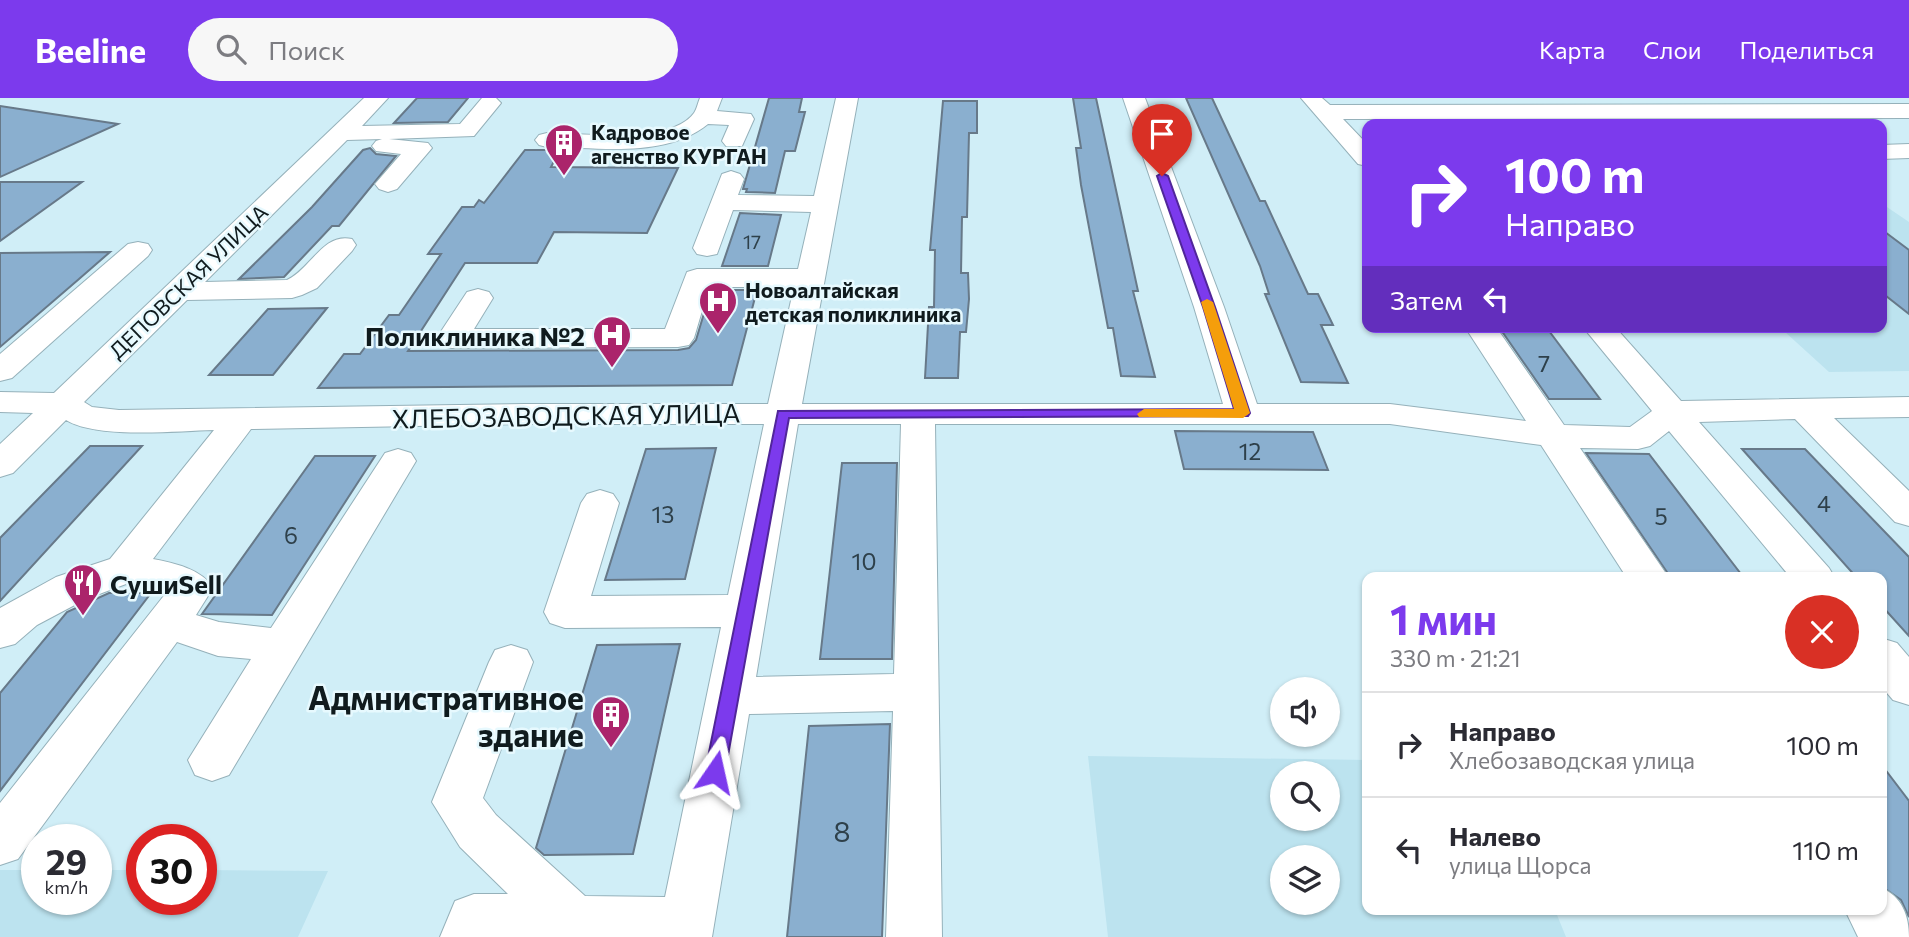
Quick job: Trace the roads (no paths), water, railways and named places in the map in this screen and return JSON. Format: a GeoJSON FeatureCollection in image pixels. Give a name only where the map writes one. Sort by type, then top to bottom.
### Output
{"type":"FeatureCollection","features":[{"type":"Feature","properties":{"kind":"street","name":"ДЕПОВСКАЯ УЛИЦА"},"geometry":{"type":"LineString","coordinates":[[0,465],[377,98]]}},
{"type":"Feature","properties":{"kind":"street"},"geometry":{"type":"LineString","coordinates":[[468,937],[474,920],[573,921],[685,930],[809,278],[847,98]]}},
{"type":"Feature","properties":{"kind":"street"},"geometry":{"type":"LineString","coordinates":[[1134,98],[1209,307],[1243,413]]}},
{"type":"Feature","properties":{"kind":"street"},"geometry":{"type":"LineString","coordinates":[[333,140],[466,131],[489,103]]}},
{"type":"Feature","properties":{"kind":"street"},"geometry":{"type":"LineString","coordinates":[[1317,105],[1909,111]]}},
{"type":"Feature","properties":{"kind":"street"},"geometry":{"type":"LineString","coordinates":[[1317,105],[1362,151]]}},
{"type":"Feature","properties":{"kind":"street"},"geometry":{"type":"LineString","coordinates":[[547,139],[667,137],[690,128],[707,107],[743,119],[734,141]]}},
{"type":"Feature","properties":{"kind":"street"},"geometry":{"type":"LineString","coordinates":[[333,140],[420,148],[388,184]]}},
{"type":"Feature","properties":{"kind":"street"},"geometry":{"type":"LineString","coordinates":[[1887,152],[1909,151]]}},
{"type":"Feature","properties":{"kind":"street"},"geometry":{"type":"LineString","coordinates":[[707,248],[732,177]]}},
{"type":"Feature","properties":{"kind":"street"},"geometry":{"type":"LineString","coordinates":[[723,202],[825,204]]}},
{"type":"Feature","properties":{"kind":"street"},"geometry":{"type":"LineString","coordinates":[[98,285],[292,289],[307,282],[342,245]]}},
{"type":"Feature","properties":{"kind":"street"},"geometry":{"type":"LineString","coordinates":[[0,371],[138,250]]}},
{"type":"Feature","properties":{"kind":"street"},"geometry":{"type":"LineString","coordinates":[[478,298],[452,340],[678,338],[697,278],[809,278]]}},
{"type":"Feature","properties":{"kind":"street"},"geometry":{"type":"LineString","coordinates":[[1484,333],[1645,572]]}},
{"type":"Feature","properties":{"kind":"street"},"geometry":{"type":"LineString","coordinates":[[1603,333],[1810,572]]}},
{"type":"Feature","properties":{"kind":"street","name":"ХЛЕБОЗАВОДСКАЯ УЛИЦА"},"geometry":{"type":"LineString","coordinates":[[0,402],[63,404],[83,416],[119,421],[526,414],[1390,414],[1555,436],[1638,438],[1672,412]]}},
{"type":"Feature","properties":{"kind":"street"},"geometry":{"type":"LineString","coordinates":[[1672,412],[1909,407]]}},
{"type":"Feature","properties":{"kind":"street"},"geometry":{"type":"LineString","coordinates":[[1804,408],[1909,513]]}},
{"type":"Feature","properties":{"kind":"street"},"geometry":{"type":"LineString","coordinates":[[914,937],[918,415]]}},
{"type":"Feature","properties":{"kind":"street"},"geometry":{"type":"LineString","coordinates":[[124,569],[240,420]]}},
{"type":"Feature","properties":{"kind":"street"},"geometry":{"type":"LineString","coordinates":[[212,760],[398,461]]}},
{"type":"Feature","properties":{"kind":"street"},"geometry":{"type":"LineString","coordinates":[[600,503],[565,612],[746,611]]}},
{"type":"Feature","properties":{"kind":"street"},"geometry":{"type":"LineString","coordinates":[[0,632],[22,614],[71,588],[124,569],[165,576],[192,588],[0,842]]}},
{"type":"Feature","properties":{"kind":"street"},"geometry":{"type":"LineString","coordinates":[[168,622],[218,639],[282,646]]}},
{"type":"Feature","properties":{"kind":"street"},"geometry":{"type":"LineString","coordinates":[[1887,661],[1909,687]]}},
{"type":"Feature","properties":{"kind":"street"},"geometry":{"type":"LineString","coordinates":[[511,662],[457,802],[478,831],[573,921]]}},
{"type":"Feature","properties":{"kind":"street"},"geometry":{"type":"LineString","coordinates":[[729,696],[916,692]]}},
{"type":"Feature","properties":{"kind":"street"},"geometry":{"type":"LineString","coordinates":[[1887,693],[1909,693]]}},
{"type":"Feature","properties":{"kind":"street"},"geometry":{"type":"LineString","coordinates":[[1875,915],[1890,937]]}},
{"type":"Feature","properties":{"kind":"place","name":"Кадровое агенство КУРГАН"},"geometry":{"type":"Point","coordinates":[564,177]}},
{"type":"Feature","properties":{"kind":"place","name":"Новоалтайская детская поликлиника"},"geometry":{"type":"Point","coordinates":[718,335]}},
{"type":"Feature","properties":{"kind":"place","name":"Поликлиника №2"},"geometry":{"type":"Point","coordinates":[612,369]}},
{"type":"Feature","properties":{"kind":"place","name":"СушиSell"},"geometry":{"type":"Point","coordinates":[83,617]}},
{"type":"Feature","properties":{"kind":"place","name":"Адмнистративное здание"},"geometry":{"type":"Point","coordinates":[611,749]}}]}
